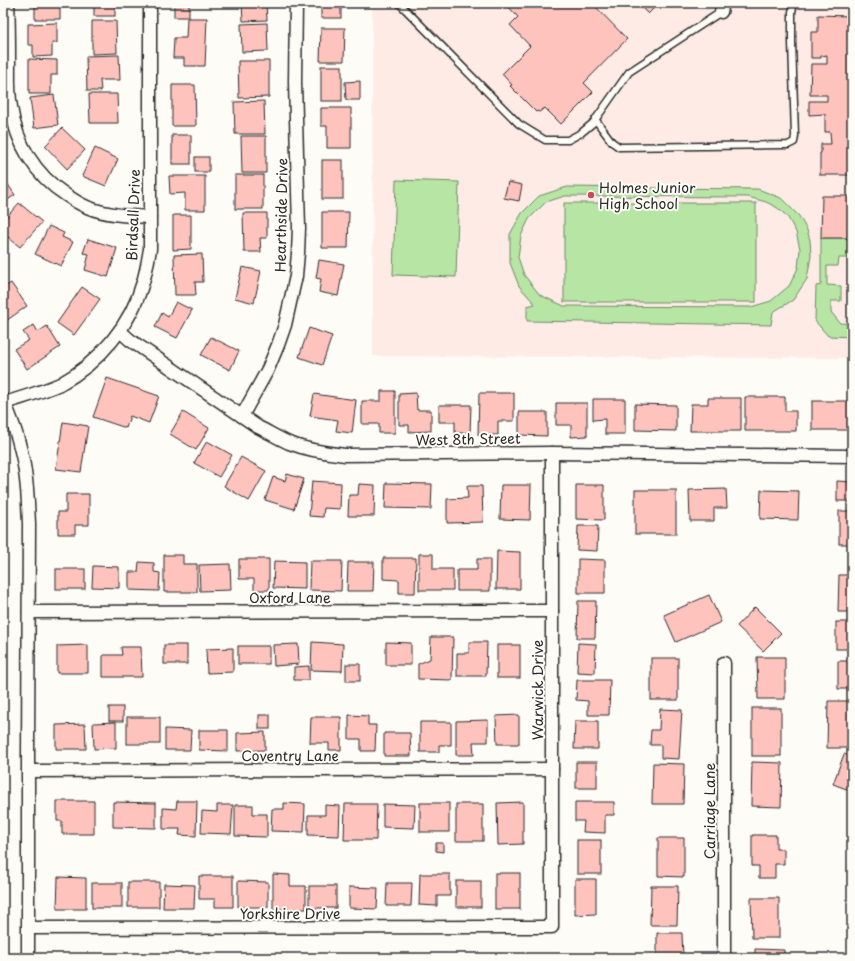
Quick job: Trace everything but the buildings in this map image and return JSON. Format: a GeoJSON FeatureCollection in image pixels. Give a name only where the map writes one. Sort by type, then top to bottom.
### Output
{"type":"FeatureCollection","features":[{"type":"Feature","properties":{"kind":"street"},"geometry":{"type":"LineString","coordinates":[[8,3],[9,91],[14,123],[25,152],[45,179],[58,190],[86,207],[119,215],[150,217]]}},
{"type":"Feature","properties":{"kind":"street","name":"Birdsall Drive"},"geometry":{"type":"LineString","coordinates":[[4,402],[43,391],[60,383],[89,364],[120,332],[143,283],[150,249],[150,3]]}},
{"type":"Feature","properties":{"kind":"street","name":"Hearthside Drive"},"geometry":{"type":"LineString","coordinates":[[242,416],[268,369],[278,346],[285,324],[296,276],[298,228],[295,82],[296,3]]}},
{"type":"Feature","properties":{"kind":"street","name":"West 8th Street"},"geometry":{"type":"LineString","coordinates":[[120,332],[242,416],[274,436],[290,443],[319,451],[345,455],[552,453],[852,456]]}},
{"type":"Feature","properties":{"kind":"street"},"geometry":{"type":"LineString","coordinates":[[4,402],[14,426],[21,451],[30,524],[28,958]]}},
{"type":"Feature","properties":{"kind":"street","name":"Warwick Drive"},"geometry":{"type":"LineString","coordinates":[[552,453],[552,927]]}},
{"type":"Feature","properties":{"kind":"street","name":"Oxford Lane"},"geometry":{"type":"LineString","coordinates":[[29,612],[552,611]]}},
{"type":"Feature","properties":{"kind":"street","name":"Carriage Lane"},"geometry":{"type":"LineString","coordinates":[[724,663],[724,958]]}},
{"type":"Feature","properties":{"kind":"street","name":"Coventry Lane"},"geometry":{"type":"LineString","coordinates":[[28,770],[552,769]]}},
{"type":"Feature","properties":{"kind":"street","name":"Yorkshire Drive"},"geometry":{"type":"LineString","coordinates":[[29,928],[552,927]]}},
{"type":"Feature","properties":{"kind":"lane"},"geometry":{"type":"LineString","coordinates":[[399,3],[519,124],[545,140],[568,140],[581,133],[593,123],[628,72],[722,8]]}},
{"type":"Feature","properties":{"kind":"lane"},"geometry":{"type":"LineString","coordinates":[[595,119],[612,142],[619,147],[788,145],[794,142],[792,42],[792,12],[794,3]]}},
{"type":"Feature","properties":{"kind":"shaded area","name":"Holmes Junior High School"},"geometry":{"type":"Polygon","coordinates":[[[372,3],[852,3],[852,358],[373,356],[372,3]]]}},
{"type":"Feature","properties":{"kind":"green space"},"geometry":{"type":"Polygon","coordinates":[[[396,180],[459,182],[456,277],[393,275],[396,180]]]}},
{"type":"Feature","properties":{"kind":"green space"},"geometry":{"type":"Polygon","coordinates":[[[567,187],[758,189],[781,198],[799,216],[807,230],[810,240],[811,256],[807,279],[793,300],[773,312],[771,325],[527,321],[527,306],[535,304],[519,286],[510,263],[510,234],[522,213],[539,196],[567,187]],[[565,196],[546,202],[529,219],[521,236],[518,257],[524,275],[540,295],[564,306],[751,307],[771,301],[789,286],[798,268],[800,249],[796,232],[787,216],[776,207],[766,202],[748,197],[565,196]]]}},
{"type":"Feature","properties":{"kind":"green space"},"geometry":{"type":"Polygon","coordinates":[[[564,203],[756,203],[756,302],[564,302],[564,203]]]}},
{"type":"Feature","properties":{"kind":"green space"},"geometry":{"type":"Polygon","coordinates":[[[821,238],[852,238],[852,258],[839,258],[838,266],[827,266],[827,285],[841,286],[841,301],[831,301],[831,312],[840,323],[852,324],[852,337],[828,336],[815,321],[816,286],[821,285],[821,238]]]}},
{"type":"Feature","properties":{"kind":"place","name":"Holmes Junior High School"},"geometry":{"type":"Point","coordinates":[591,195]}}]}
